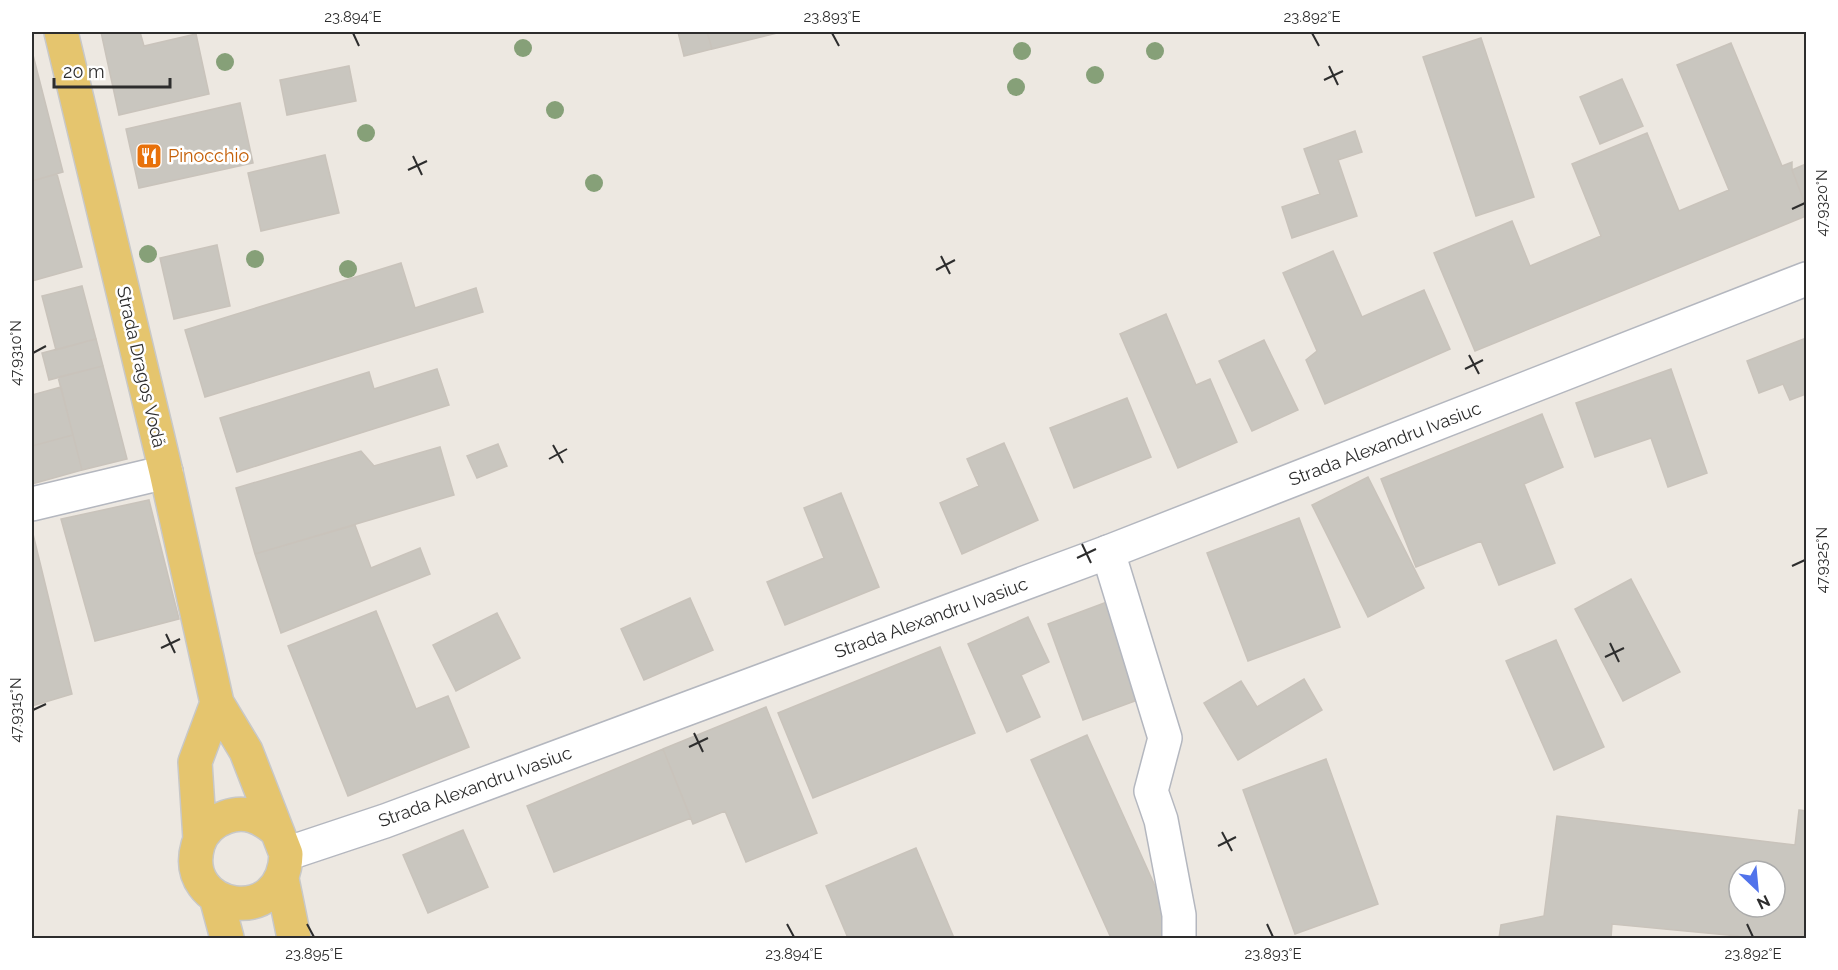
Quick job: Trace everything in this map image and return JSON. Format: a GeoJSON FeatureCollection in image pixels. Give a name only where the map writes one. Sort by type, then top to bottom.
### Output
{"type":"FeatureCollection","features":[{"type":"Feature","properties":{"kind":"main road","name":"Strada Dragoș Vodă"},"geometry":{"type":"LineString","coordinates":[[61,32],[166,472],[216,703],[246,751],[281,854],[294,939]]}},
{"type":"Feature","properties":{"kind":"main road","name":"Strada Alexandru Ivasiuc"},"geometry":{"type":"LineString","coordinates":[[281,854],[396,817],[1108,552],[1806,279]]}},
{"type":"Feature","properties":{"kind":"main road"},"geometry":{"type":"LineString","coordinates":[[32,504],[166,472]]}},
{"type":"Feature","properties":{"kind":"main road"},"geometry":{"type":"LineString","coordinates":[[1108,552],[1165,738],[1151,790],[1161,820],[1177,904],[1179,939]]}},
{"type":"Feature","properties":{"kind":"main road"},"geometry":{"type":"LineString","coordinates":[[200,839],[195,762],[216,703]]}},
{"type":"Feature","properties":{"kind":"main road"},"geometry":{"type":"LineString","coordinates":[[242,814],[261,819],[281,854],[274,889],[265,898],[240,905],[216,897],[206,888],[199,878],[196,865],[196,852],[200,839],[207,829],[217,820],[242,814]]}},
{"type":"Feature","properties":{"kind":"main road"},"geometry":{"type":"LineString","coordinates":[[216,897],[227,939]]}},
{"type":"Feature","properties":{"kind":"building"},"geometry":{"type":"Polygon","coordinates":[[[101,32],[140,32],[144,46],[196,34],[209,94],[119,115],[101,32]]]}},
{"type":"Feature","properties":{"kind":"building"},"geometry":{"type":"Polygon","coordinates":[[[678,32],[707,32],[712,49],[684,56],[678,32]]]}},
{"type":"Feature","properties":{"kind":"building"},"geometry":{"type":"Polygon","coordinates":[[[707,32],[781,32],[712,49],[707,32]]]}},
{"type":"Feature","properties":{"kind":"building"},"geometry":{"type":"Polygon","coordinates":[[[1481,38],[1534,197],[1476,216],[1423,57],[1481,38]]]}},
{"type":"Feature","properties":{"kind":"building"},"geometry":{"type":"Polygon","coordinates":[[[1731,43],[1782,166],[1792,162],[1792,170],[1806,206],[1806,216],[1475,351],[1434,253],[1512,221],[1530,266],[1601,236],[1572,164],[1647,133],[1679,211],[1729,190],[1677,65],[1731,43]]]}},
{"type":"Feature","properties":{"kind":"building"},"geometry":{"type":"Polygon","coordinates":[[[32,56],[63,172],[32,181],[32,56]]]}},
{"type":"Feature","properties":{"kind":"building"},"geometry":{"type":"Polygon","coordinates":[[[349,66],[356,101],[287,115],[280,80],[349,66]]]}},
{"type":"Feature","properties":{"kind":"building"},"geometry":{"type":"Polygon","coordinates":[[[1622,79],[1643,126],[1600,144],[1580,97],[1622,79]]]}},
{"type":"Feature","properties":{"kind":"building"},"geometry":{"type":"Polygon","coordinates":[[[240,103],[253,163],[139,188],[126,129],[240,103]]]}},
{"type":"Feature","properties":{"kind":"building"},"geometry":{"type":"Polygon","coordinates":[[[1355,131],[1362,152],[1338,160],[1357,216],[1292,238],[1282,207],[1320,194],[1304,149],[1355,131]]]}},
{"type":"Feature","properties":{"kind":"building"},"geometry":{"type":"Polygon","coordinates":[[[325,155],[339,213],[261,231],[248,173],[325,155]]]}},
{"type":"Feature","properties":{"kind":"building"},"geometry":{"type":"Polygon","coordinates":[[[1806,164],[1806,206],[1792,170],[1806,164]]]}},
{"type":"Feature","properties":{"kind":"building"},"geometry":{"type":"Polygon","coordinates":[[[57,174],[82,267],[32,281],[32,181],[57,174]]]}},
{"type":"Feature","properties":{"kind":"building"},"geometry":{"type":"Polygon","coordinates":[[[217,245],[230,306],[174,319],[160,258],[217,245]]]}},
{"type":"Feature","properties":{"kind":"building"},"geometry":{"type":"Polygon","coordinates":[[[1333,251],[1362,317],[1424,290],[1450,349],[1325,404],[1306,360],[1317,351],[1283,273],[1333,251]]]}},
{"type":"Feature","properties":{"kind":"building"},"geometry":{"type":"Polygon","coordinates":[[[401,263],[415,308],[476,288],[483,312],[205,397],[185,330],[401,263]]]}},
{"type":"Feature","properties":{"kind":"building"},"geometry":{"type":"Polygon","coordinates":[[[82,286],[96,339],[56,350],[42,296],[82,286]]]}},
{"type":"Feature","properties":{"kind":"building"},"geometry":{"type":"Polygon","coordinates":[[[1166,314],[1196,385],[1210,379],[1237,442],[1178,468],[1120,334],[1166,314]]]}},
{"type":"Feature","properties":{"kind":"building"},"geometry":{"type":"Polygon","coordinates":[[[1806,338],[1806,394],[1790,400],[1783,384],[1759,393],[1747,361],[1806,338]]]}},
{"type":"Feature","properties":{"kind":"building"},"geometry":{"type":"Polygon","coordinates":[[[96,339],[103,366],[49,380],[42,353],[96,339]]]}},
{"type":"Feature","properties":{"kind":"building"},"geometry":{"type":"Polygon","coordinates":[[[1264,340],[1298,410],[1252,431],[1219,361],[1264,340]]]}},
{"type":"Feature","properties":{"kind":"building"},"geometry":{"type":"Polygon","coordinates":[[[103,366],[127,459],[82,470],[58,377],[103,366]]]}},
{"type":"Feature","properties":{"kind":"building"},"geometry":{"type":"Polygon","coordinates":[[[437,369],[449,405],[237,472],[220,418],[369,372],[374,389],[437,369]]]}},
{"type":"Feature","properties":{"kind":"building"},"geometry":{"type":"Polygon","coordinates":[[[1671,369],[1707,473],[1668,487],[1651,438],[1595,457],[1576,403],[1671,369]]]}},
{"type":"Feature","properties":{"kind":"building"},"geometry":{"type":"Polygon","coordinates":[[[61,387],[73,435],[32,446],[32,395],[61,387]]]}},
{"type":"Feature","properties":{"kind":"building"},"geometry":{"type":"Polygon","coordinates":[[[1127,398],[1151,457],[1074,488],[1050,428],[1127,398]]]}},
{"type":"Feature","properties":{"kind":"building"},"geometry":{"type":"Polygon","coordinates":[[[1542,414],[1563,467],[1524,484],[1555,563],[1499,585],[1481,541],[1416,567],[1381,479],[1542,414]]]}},
{"type":"Feature","properties":{"kind":"building"},"geometry":{"type":"Polygon","coordinates":[[[73,435],[82,470],[32,484],[32,446],[73,435]]]}},
{"type":"Feature","properties":{"kind":"building"},"geometry":{"type":"Polygon","coordinates":[[[1004,443],[1038,520],[962,554],[940,503],[979,486],[967,459],[1004,443]]]}},
{"type":"Feature","properties":{"kind":"building"},"geometry":{"type":"Polygon","coordinates":[[[498,444],[507,466],[477,478],[467,456],[498,444]]]}},
{"type":"Feature","properties":{"kind":"building"},"geometry":{"type":"Polygon","coordinates":[[[440,447],[454,495],[255,554],[236,488],[361,451],[374,466],[440,447]]]}},
{"type":"Feature","properties":{"kind":"building"},"geometry":{"type":"Polygon","coordinates":[[[1368,477],[1424,588],[1368,617],[1312,505],[1368,477]]]}},
{"type":"Feature","properties":{"kind":"building"},"geometry":{"type":"Polygon","coordinates":[[[841,493],[879,587],[785,625],[767,582],[824,558],[804,508],[841,493]]]}},
{"type":"Feature","properties":{"kind":"building"},"geometry":{"type":"Polygon","coordinates":[[[149,500],[179,619],[95,641],[61,519],[149,500]]]}},
{"type":"Feature","properties":{"kind":"building"},"geometry":{"type":"Polygon","coordinates":[[[1299,518],[1340,627],[1248,661],[1207,553],[1299,518]]]}},
{"type":"Feature","properties":{"kind":"building"},"geometry":{"type":"Polygon","coordinates":[[[355,525],[371,568],[420,548],[430,574],[281,633],[255,554],[355,525]]]}},
{"type":"Feature","properties":{"kind":"building"},"geometry":{"type":"Polygon","coordinates":[[[32,535],[72,694],[32,706],[32,535]]]}},
{"type":"Feature","properties":{"kind":"building"},"geometry":{"type":"Polygon","coordinates":[[[1631,579],[1680,672],[1623,701],[1575,609],[1631,579]]]}},
{"type":"Feature","properties":{"kind":"building"},"geometry":{"type":"Polygon","coordinates":[[[690,598],[713,650],[644,680],[621,629],[690,598]]]}},
{"type":"Feature","properties":{"kind":"building"},"geometry":{"type":"Polygon","coordinates":[[[1107,602],[1143,698],[1083,720],[1048,624],[1107,602]]]}},
{"type":"Feature","properties":{"kind":"building"},"geometry":{"type":"Polygon","coordinates":[[[376,611],[416,709],[448,696],[469,747],[348,796],[288,646],[376,611]]]}},
{"type":"Feature","properties":{"kind":"building"},"geometry":{"type":"Polygon","coordinates":[[[497,613],[520,658],[456,691],[433,645],[497,613]]]}},
{"type":"Feature","properties":{"kind":"building"},"geometry":{"type":"Polygon","coordinates":[[[1028,617],[1049,662],[1021,675],[1040,717],[1007,732],[968,644],[1028,617]]]}},
{"type":"Feature","properties":{"kind":"building"},"geometry":{"type":"Polygon","coordinates":[[[1556,640],[1604,747],[1554,770],[1506,661],[1556,640]]]}},
{"type":"Feature","properties":{"kind":"building"},"geometry":{"type":"Polygon","coordinates":[[[940,647],[975,733],[813,798],[778,713],[940,647]]]}},
{"type":"Feature","properties":{"kind":"building"},"geometry":{"type":"Polygon","coordinates":[[[1304,679],[1322,710],[1238,760],[1204,703],[1241,681],[1257,707],[1304,679]]]}},
{"type":"Feature","properties":{"kind":"building"},"geometry":{"type":"Polygon","coordinates":[[[766,707],[817,833],[746,862],[725,811],[693,824],[663,749],[766,707]]]}},
{"type":"Feature","properties":{"kind":"building"},"geometry":{"type":"Polygon","coordinates":[[[1087,735],[1178,937],[1111,938],[1031,760],[1087,735]]]}},
{"type":"Feature","properties":{"kind":"building"},"geometry":{"type":"Polygon","coordinates":[[[663,749],[691,818],[554,872],[527,806],[663,749]]]}},
{"type":"Feature","properties":{"kind":"building"},"geometry":{"type":"Polygon","coordinates":[[[1326,759],[1378,904],[1295,934],[1243,790],[1326,759]]]}},
{"type":"Feature","properties":{"kind":"building"},"geometry":{"type":"Polygon","coordinates":[[[1799,810],[1806,811],[1806,938],[1738,938],[1738,936],[1612,924],[1611,938],[1499,938],[1501,925],[1544,916],[1557,816],[1795,845],[1799,810]]]}},
{"type":"Feature","properties":{"kind":"building"},"geometry":{"type":"Polygon","coordinates":[[[463,830],[488,887],[428,913],[403,855],[463,830]]]}},
{"type":"Feature","properties":{"kind":"building"},"geometry":{"type":"Polygon","coordinates":[[[916,848],[954,938],[848,938],[826,886],[916,848]]]}},
{"type":"Feature","properties":{"kind":"place","name":"Pinocchio"},"geometry":{"type":"Point","coordinates":[149,156]}}]}
